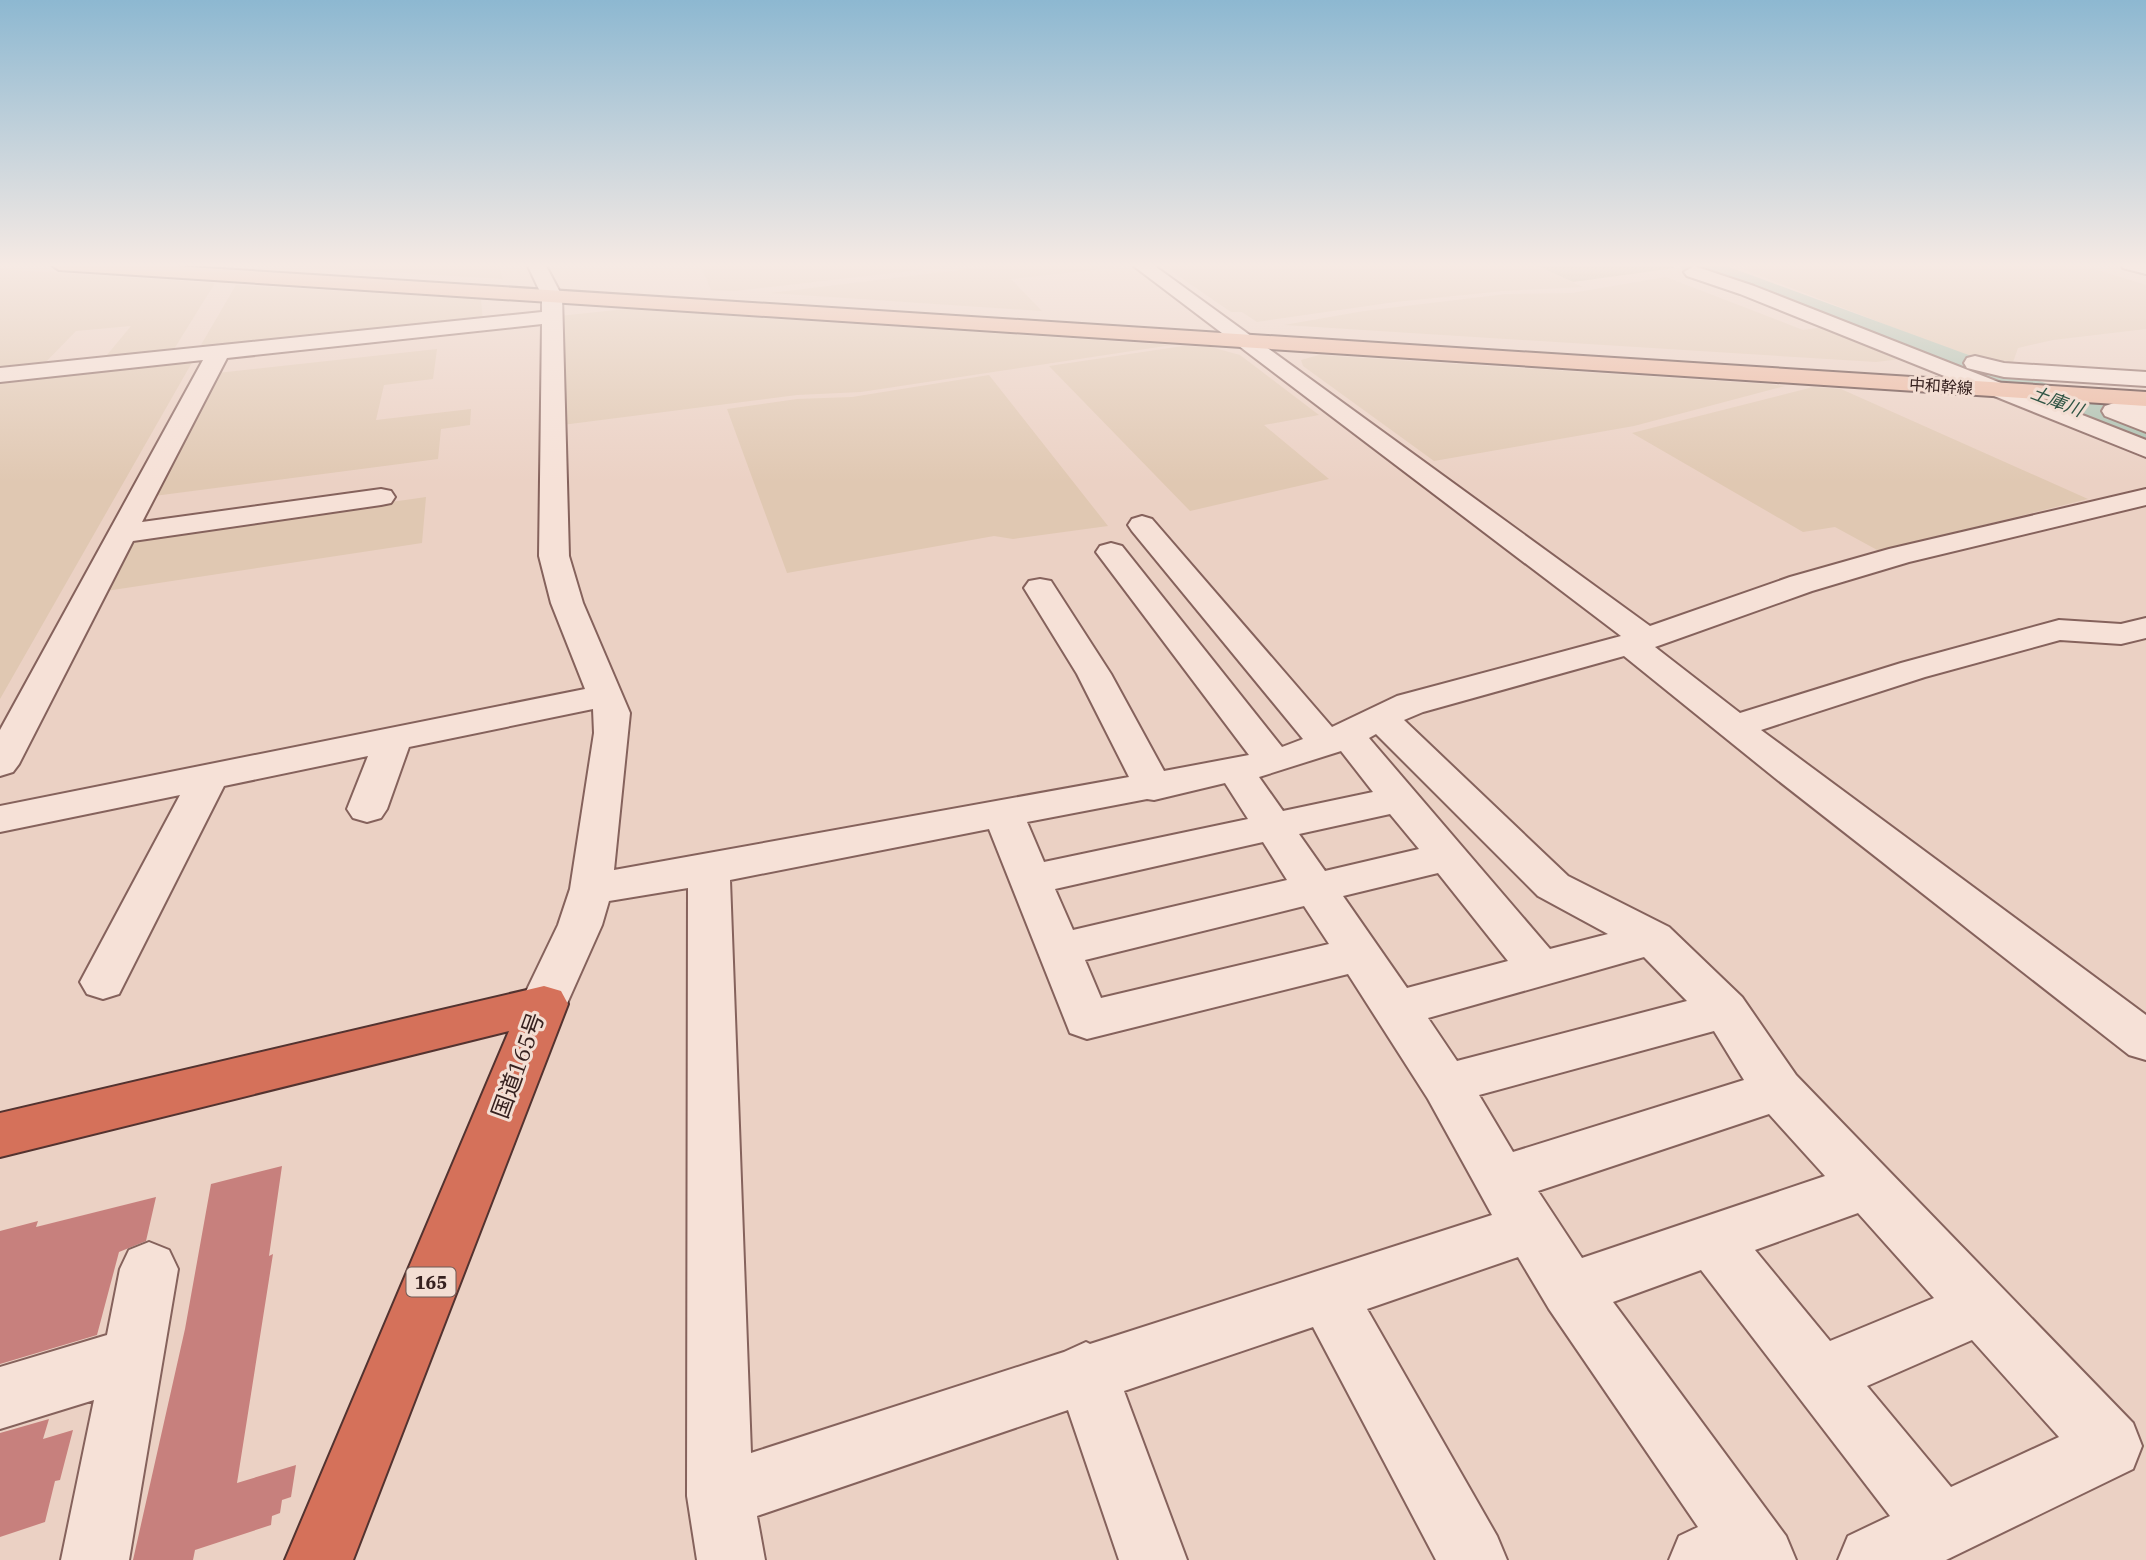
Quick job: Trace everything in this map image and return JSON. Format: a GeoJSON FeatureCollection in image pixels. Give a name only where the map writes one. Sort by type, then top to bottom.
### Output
{"type":"FeatureCollection","features":[{"type":"Feature","properties":{"kind":"highway","name":"国道165号"},"geometry":{"type":"LineString","coordinates":[[0,1135],[544,1004]]}},
{"type":"Feature","properties":{"kind":"highway","name":"国道165号"},"geometry":{"type":"LineString","coordinates":[[318,1559],[544,1004]]}},
{"type":"Feature","properties":{"kind":"main road","name":"中和幹線"},"geometry":{"type":"LineString","coordinates":[[1268,337],[2144,393]]}},
{"type":"Feature","properties":{"kind":"main road","name":"中和幹線"},"geometry":{"type":"LineString","coordinates":[[1268,337],[1995,383],[2062,394],[2144,393]]}},
{"type":"Feature","properties":{"kind":"street"},"geometry":{"type":"LineString","coordinates":[[0,375],[218,353],[306,337]]}},
{"type":"Feature","properties":{"kind":"street"},"geometry":{"type":"LineString","coordinates":[[544,1004],[580,925],[591,889],[612,733],[612,713],[567,603],[554,556],[549,337]]}},
{"type":"Feature","properties":{"kind":"street"},"geometry":{"type":"LineString","coordinates":[[1242,337],[1638,641],[1734,727],[2146,1041]]}},
{"type":"Feature","properties":{"kind":"street"},"geometry":{"type":"LineString","coordinates":[[1872,337],[1995,383],[2146,449]]}},
{"type":"Feature","properties":{"kind":"street"},"geometry":{"type":"LineString","coordinates":[[1911,337],[1993,368],[2144,393]]}},
{"type":"Feature","properties":{"kind":"street"},"geometry":{"type":"LineString","coordinates":[[0,764],[218,353]]}},
{"type":"Feature","properties":{"kind":"street"},"geometry":{"type":"LineString","coordinates":[[2144,393],[2114,411],[2146,425]]}},
{"type":"Feature","properties":{"kind":"street"},"geometry":{"type":"LineString","coordinates":[[122,534],[381,497]]}},
{"type":"Feature","properties":{"kind":"street"},"geometry":{"type":"LineString","coordinates":[[591,889],[1004,816],[1255,767],[1350,731],[1410,704],[1638,641],[1801,584],[1888,559],[2146,497]]}},
{"type":"Feature","properties":{"kind":"street"},"geometry":{"type":"LineString","coordinates":[[1142,525],[1350,731],[1553,886],[1653,939],[1725,1010],[1778,1090],[2109,1446],[1872,1560]]}},
{"type":"Feature","properties":{"kind":"street"},"geometry":{"type":"LineString","coordinates":[[1111,552],[1255,767],[1276,829],[1446,1084],[1515,1204],[1737,1553]]}},
{"type":"Feature","properties":{"kind":"street"},"geometry":{"type":"LineString","coordinates":[[1041,588],[1094,674],[1154,788]]}},
{"type":"Feature","properties":{"kind":"street"},"geometry":{"type":"LineString","coordinates":[[1734,727],[1913,670],[2059,630],[2121,634],[2146,628]]}},
{"type":"Feature","properties":{"kind":"street"},"geometry":{"type":"LineString","coordinates":[[0,819],[605,696]]}},
{"type":"Feature","properties":{"kind":"street"},"geometry":{"type":"LineString","coordinates":[[1350,731],[1446,857],[1540,969]]}},
{"type":"Feature","properties":{"kind":"street"},"geometry":{"type":"LineString","coordinates":[[367,808],[393,739]]}},
{"type":"Feature","properties":{"kind":"street"},"geometry":{"type":"LineString","coordinates":[[103,982],[209,777]]}},
{"type":"Feature","properties":{"kind":"street"},"geometry":{"type":"LineString","coordinates":[[1029,880],[1276,829],[1400,799]]}},
{"type":"Feature","properties":{"kind":"street"},"geometry":{"type":"LineString","coordinates":[[1004,816],[1087,1020],[1359,954]]}},
{"type":"Feature","properties":{"kind":"street"},"geometry":{"type":"LineString","coordinates":[[1058,950],[1315,886],[1446,857]]}},
{"type":"Feature","properties":{"kind":"street"},"geometry":{"type":"LineString","coordinates":[[709,870],[719,1496],[731,1560]]}},
{"type":"Feature","properties":{"kind":"street"},"geometry":{"type":"LineString","coordinates":[[1396,1009],[1653,939]]}},
{"type":"Feature","properties":{"kind":"street"},"geometry":{"type":"LineString","coordinates":[[1446,1084],[1725,1010]]}},
{"type":"Feature","properties":{"kind":"street"},"geometry":{"type":"LineString","coordinates":[[719,1496],[1327,1294],[1515,1204],[1778,1090]]}},
{"type":"Feature","properties":{"kind":"street"},"geometry":{"type":"LineString","coordinates":[[1570,1290],[1869,1185]]}},
{"type":"Feature","properties":{"kind":"street"},"geometry":{"type":"LineString","coordinates":[[1712,1241],[1940,1526]]}},
{"type":"Feature","properties":{"kind":"street"},"geometry":{"type":"LineString","coordinates":[[95,1560],[149,1269]]}},
{"type":"Feature","properties":{"kind":"street"},"geometry":{"type":"LineString","coordinates":[[1327,1294],[1474,1560]]}},
{"type":"Feature","properties":{"kind":"street"},"geometry":{"type":"LineString","coordinates":[[1818,1376],[1980,1307]]}},
{"type":"Feature","properties":{"kind":"street"},"geometry":{"type":"LineString","coordinates":[[0,1398],[132,1358]]}},
{"type":"Feature","properties":{"kind":"street"},"geometry":{"type":"LineString","coordinates":[[1086,1373],[1153,1560]]}},
{"type":"Feature","properties":{"kind":"shaded area"},"geometry":{"type":"Polygon","coordinates":[[[0,337],[70,337],[40,368],[0,372],[0,337]]]}},
{"type":"Feature","properties":{"kind":"shaded area"},"geometry":{"type":"Polygon","coordinates":[[[122,337],[182,337],[171,354],[102,361],[122,337]]]}},
{"type":"Feature","properties":{"kind":"shaded area"},"geometry":{"type":"Polygon","coordinates":[[[206,337],[328,337],[198,350],[206,337]]]}},
{"type":"Feature","properties":{"kind":"shaded area"},"geometry":{"type":"Polygon","coordinates":[[[560,337],[1048,337],[1172,345],[861,392],[797,395],[562,425],[560,337]]]}},
{"type":"Feature","properties":{"kind":"shaded area"},"geometry":{"type":"Polygon","coordinates":[[[1473,337],[1848,337],[1901,359],[1876,362],[1473,337]]]}},
{"type":"Feature","properties":{"kind":"shaded area"},"geometry":{"type":"Polygon","coordinates":[[[1917,337],[2080,337],[2018,348],[2012,365],[1987,364],[1917,337]]]}},
{"type":"Feature","properties":{"kind":"shaded area"},"geometry":{"type":"Polygon","coordinates":[[[1183,346],[1211,347],[1240,355],[1319,415],[1264,425],[1329,479],[1190,511],[1049,366],[1183,346]]]}},
{"type":"Feature","properties":{"kind":"shaded area"},"geometry":{"type":"Polygon","coordinates":[[[437,349],[433,379],[384,385],[376,420],[471,409],[470,425],[441,429],[438,459],[154,496],[217,373],[437,349]]]}},
{"type":"Feature","properties":{"kind":"shaded area"},"geometry":{"type":"Polygon","coordinates":[[[1319,355],[1785,386],[1634,426],[1434,461],[1303,366],[1301,360],[1319,355]]]}},
{"type":"Feature","properties":{"kind":"shaded area"},"geometry":{"type":"Polygon","coordinates":[[[194,359],[0,699],[0,379],[194,359]]]}},
{"type":"Feature","properties":{"kind":"shaded area"},"geometry":{"type":"Polygon","coordinates":[[[989,375],[1108,526],[1013,539],[994,536],[787,573],[727,409],[797,399],[852,397],[989,375]]]}},
{"type":"Feature","properties":{"kind":"shaded area"},"geometry":{"type":"Polygon","coordinates":[[[1813,387],[1841,389],[2088,499],[1879,551],[1835,527],[1803,532],[1632,433],[1813,387]]]}},
{"type":"Feature","properties":{"kind":"shaded area"},"geometry":{"type":"Polygon","coordinates":[[[426,497],[422,543],[106,591],[133,539],[426,497]]]}},
{"type":"Feature","properties":{"kind":"building"},"geometry":{"type":"Polygon","coordinates":[[[282,1166],[269,1256],[273,1254],[237,1483],[296,1465],[291,1497],[282,1500],[280,1513],[272,1516],[271,1525],[195,1550],[193,1560],[133,1560],[185,1329],[211,1184],[282,1166]]]}},
{"type":"Feature","properties":{"kind":"building"},"geometry":{"type":"Polygon","coordinates":[[[156,1197],[146,1241],[119,1252],[97,1335],[0,1364],[0,1231],[38,1221],[36,1227],[156,1197]]]}},
{"type":"Feature","properties":{"kind":"building"},"geometry":{"type":"Polygon","coordinates":[[[49,1419],[43,1439],[73,1430],[60,1480],[55,1481],[45,1522],[0,1537],[0,1433],[49,1419]]]}},
{"type":"Feature","properties":{"kind":"waterway","name":"土庫川"},"geometry":{"type":"LineString","coordinates":[[1888,337],[2146,434]]}}]}
